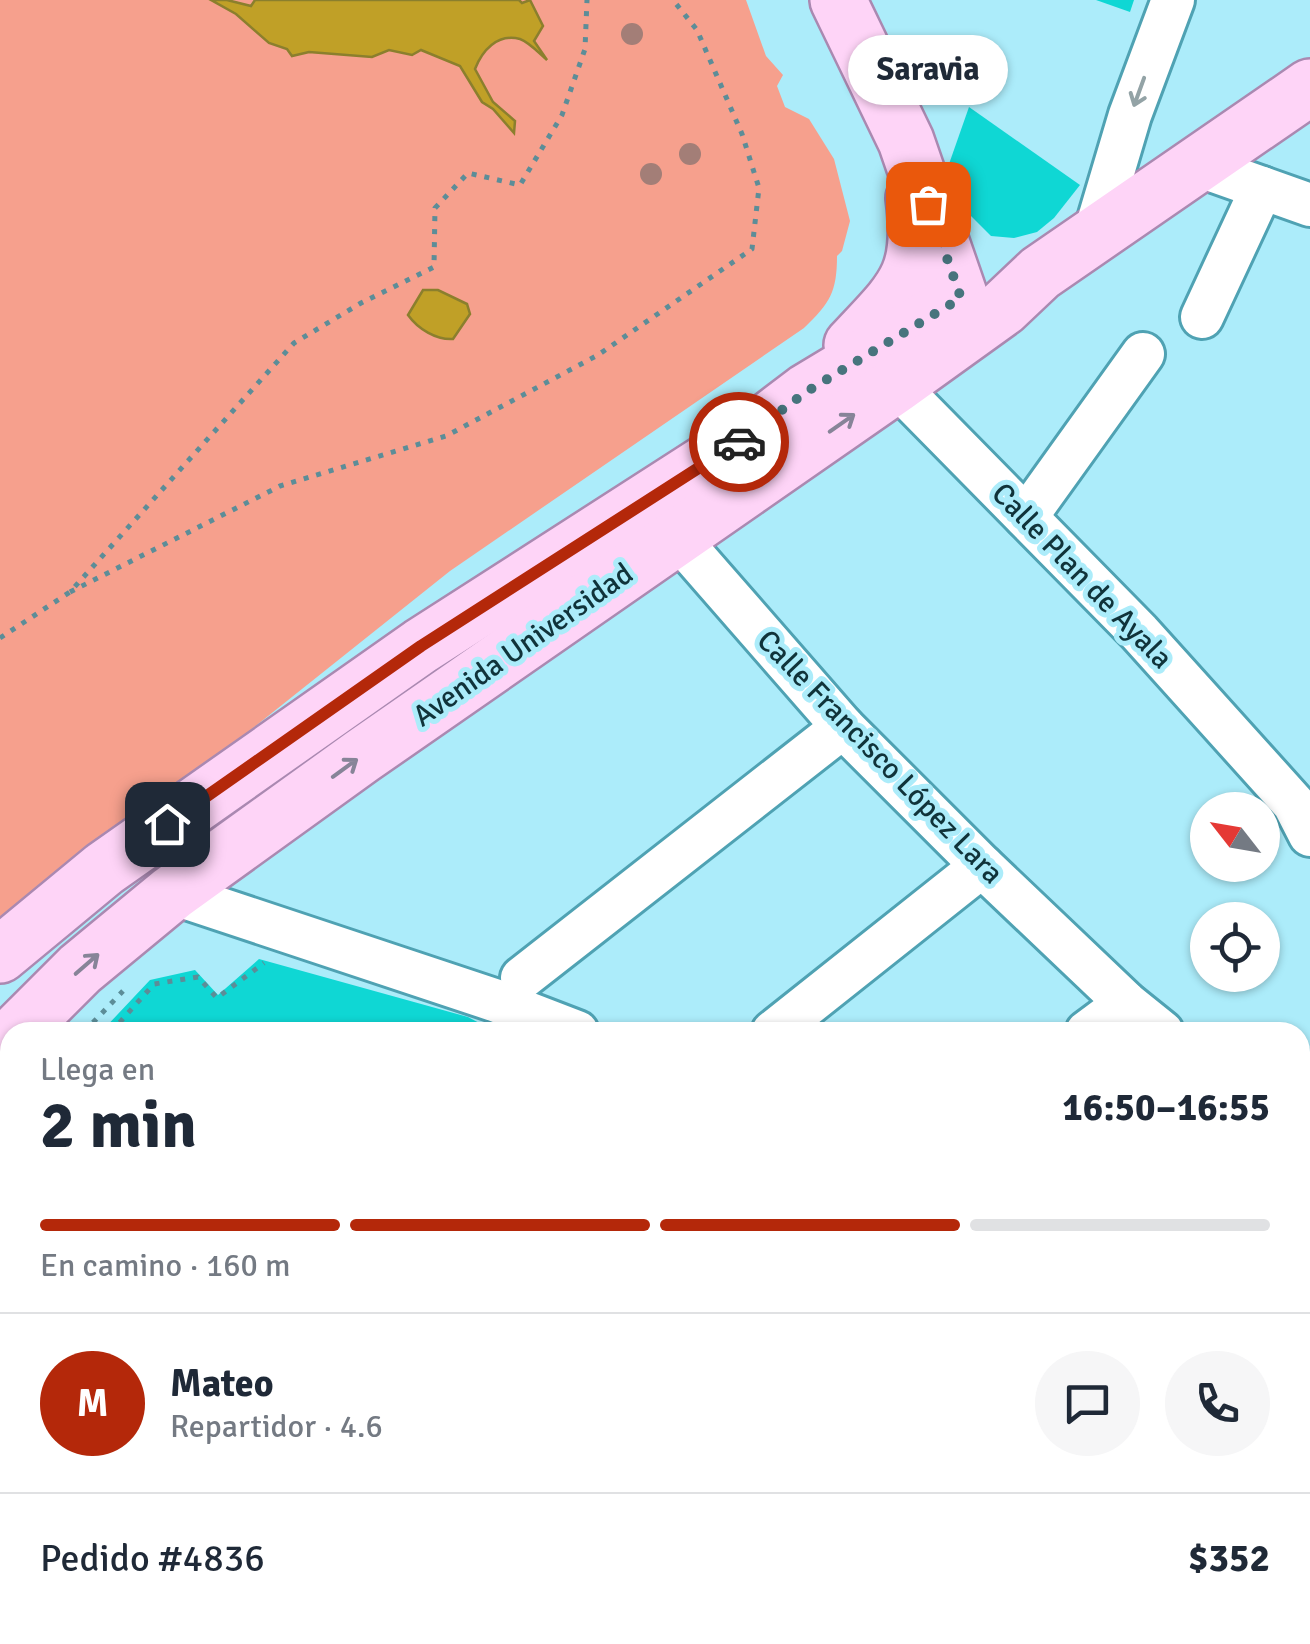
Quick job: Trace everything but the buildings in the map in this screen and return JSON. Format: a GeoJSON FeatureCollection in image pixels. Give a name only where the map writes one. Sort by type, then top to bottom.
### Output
{"type":"FeatureCollection","features":[{"type":"Feature","properties":{"kind":"main road"},"geometry":{"type":"LineString","coordinates":[[838,0],[906,141],[966,313]]}},
{"type":"Feature","properties":{"kind":"main road","name":"Avenida Universidad"},"geometry":{"type":"LineString","coordinates":[[0,956],[104,869],[421,646],[662,520],[896,386],[993,281],[1040,272],[1310,87]]}},
{"type":"Feature","properties":{"kind":"main road"},"geometry":{"type":"LineString","coordinates":[[806,392],[908,280],[918,242],[906,141]]}},
{"type":"Feature","properties":{"kind":"main road","name":"Avenida Universidad"},"geometry":{"type":"LineString","coordinates":[[27,1022],[80,970],[172,894],[353,762],[662,520],[751,434],[806,392],[966,313]]}},
{"type":"Feature","properties":{"kind":"street"},"geometry":{"type":"LineString","coordinates":[[1094,236],[1130,116],[1172,0]]}},
{"type":"Feature","properties":{"kind":"street"},"geometry":{"type":"LineString","coordinates":[[1198,165],[1310,205]]}},
{"type":"Feature","properties":{"kind":"street"},"geometry":{"type":"LineString","coordinates":[[1202,317],[1262,188]]}},
{"type":"Feature","properties":{"kind":"street"},"geometry":{"type":"LineString","coordinates":[[1026,517],[1143,354]]}},
{"type":"Feature","properties":{"kind":"street","name":"Calle Plan de Ayala"},"geometry":{"type":"LineString","coordinates":[[896,386],[1138,632],[1264,770],[1305,802]]}},
{"type":"Feature","properties":{"kind":"street","name":"Calle Francisco López Lara"},"geometry":{"type":"LineString","coordinates":[[662,520],[842,727],[982,866],[1150,1022]]}},
{"type":"Feature","properties":{"kind":"street"},"geometry":{"type":"LineString","coordinates":[[522,978],[842,727]]}},
{"type":"Feature","properties":{"kind":"street"},"geometry":{"type":"LineString","coordinates":[[786,1022],[982,866]]}},
{"type":"Feature","properties":{"kind":"street"},"geometry":{"type":"LineString","coordinates":[[172,894],[494,1000],[549,1022]]}},
{"type":"Feature","properties":{"kind":"street"},"geometry":{"type":"LineString","coordinates":[[1100,1022],[1126,1003]]}},
{"type":"Feature","properties":{"kind":"path"},"geometry":{"type":"LineString","coordinates":[[70,592],[294,343],[361,303],[434,267],[435,208],[468,173],[520,185],[562,116],[584,49],[587,0]]}},
{"type":"Feature","properties":{"kind":"path"},"geometry":{"type":"LineString","coordinates":[[0,638],[70,592],[280,486],[446,436],[598,355],[752,249],[759,188],[742,134],[697,30],[673,0]]}},
{"type":"Feature","properties":{"kind":"path"},"geometry":{"type":"LineString","coordinates":[[120,1022],[154,984],[198,977],[217,998],[263,963],[282,968]]}},
{"type":"Feature","properties":{"kind":"shaded area"},"geometry":{"type":"Polygon","coordinates":[[[0,0],[746,0],[766,56],[783,75],[777,86],[785,107],[809,119],[834,159],[850,221],[837,256],[830,296],[804,328],[450,571],[0,930],[0,0]]]}},
{"type":"Feature","properties":{"kind":"shaded area"},"geometry":{"type":"Polygon","coordinates":[[[211,0],[251,6],[255,0],[522,3],[530,0],[543,26],[534,41],[547,60],[527,43],[512,38],[492,45],[478,62],[475,69],[493,102],[515,121],[514,133],[482,102],[460,66],[421,50],[412,55],[389,50],[372,57],[309,52],[292,56],[211,0]]]}},
{"type":"Feature","properties":{"kind":"shaded area"},"geometry":{"type":"Polygon","coordinates":[[[423,290],[438,290],[467,304],[470,314],[453,339],[428,333],[408,315],[423,290]]]}},
{"type":"Feature","properties":{"kind":"way so far"},"geometry":{"type":"LineString","coordinates":[[739,442],[806,392],[961,298],[928,204]]}},
{"type":"Feature","properties":{"kind":"place","name":"Saravia"},"geometry":{"type":"Point","coordinates":[928,204]}},
{"type":"Feature","properties":{"kind":"route"},"geometry":{"type":"LineString","coordinates":[[167,824],[421,646],[739,442]]}}]}
